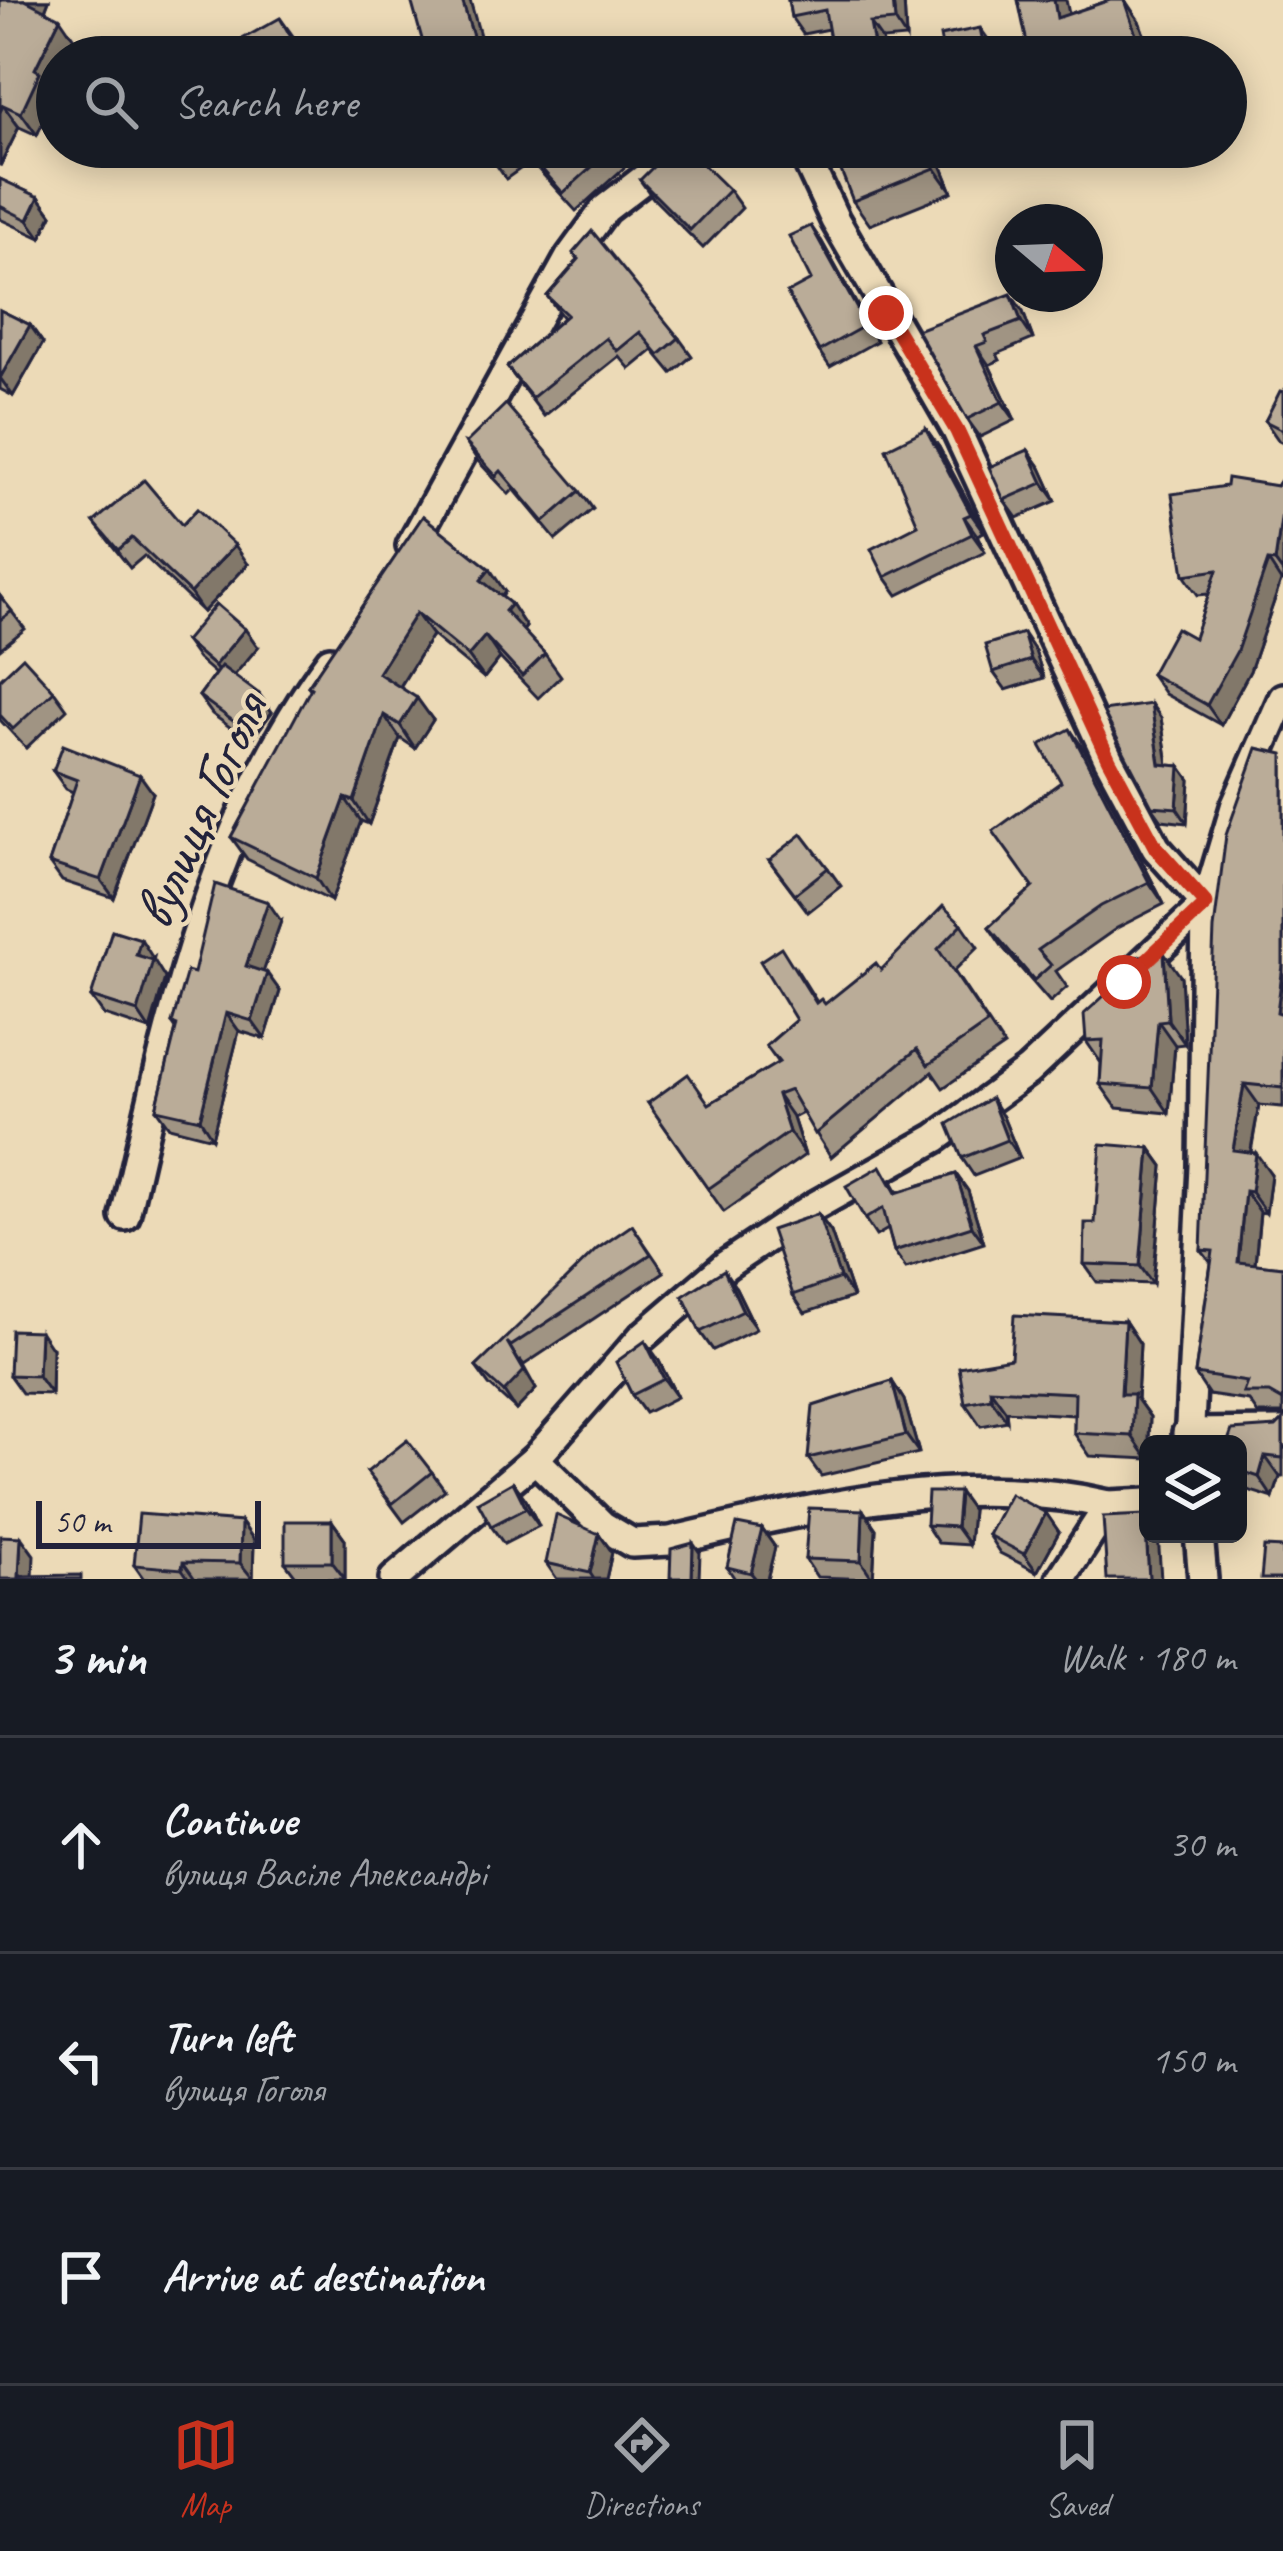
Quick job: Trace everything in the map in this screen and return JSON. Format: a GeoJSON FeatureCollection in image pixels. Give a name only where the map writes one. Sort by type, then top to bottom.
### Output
{"type":"FeatureCollection","features":[{"type":"Feature","properties":{"kind":"street"},"geometry":{"type":"LineString","coordinates":[[400,565],[581,241],[605,209],[658,168]]}},
{"type":"Feature","properties":{"kind":"street"},"geometry":{"type":"LineString","coordinates":[[811,168],[835,220],[957,431],[1156,848],[1206,904]]}},
{"type":"Feature","properties":{"kind":"street","name":"вулиця Гоголя"},"geometry":{"type":"LineString","coordinates":[[125,1216],[163,1052],[204,910],[260,773],[349,635]]}},
{"type":"Feature","properties":{"kind":"street"},"geometry":{"type":"LineString","coordinates":[[1188,1435],[1203,1167],[1206,904],[1234,807],[1283,698]]}},
{"type":"Feature","properties":{"kind":"street"},"geometry":{"type":"LineString","coordinates":[[394,1579],[535,1459],[642,1336],[726,1265],[935,1138],[1028,1071],[1206,904]]}},
{"type":"Feature","properties":{"kind":"street"},"geometry":{"type":"LineString","coordinates":[[1236,1435],[1283,1432]]}},
{"type":"Feature","properties":{"kind":"street"},"geometry":{"type":"LineString","coordinates":[[535,1459],[603,1526],[632,1543],[670,1541],[932,1491],[1047,1490],[1109,1505],[1139,1503]]}},
{"type":"Feature","properties":{"kind":"street"},"geometry":{"type":"LineString","coordinates":[[1061,1579],[1109,1505]]}},
{"type":"Feature","properties":{"kind":"street"},"geometry":{"type":"LineString","coordinates":[[1200,1543],[1203,1579]]}},
{"type":"Feature","properties":{"kind":"building"},"geometry":{"type":"Polygon","coordinates":[[[0,0],[25,0],[60,18],[51,36],[36,36],[36,81],[21,113],[3,105],[0,112],[0,0]]]}},
{"type":"Feature","properties":{"kind":"building"},"geometry":{"type":"Polygon","coordinates":[[[411,0],[462,0],[473,36],[421,36],[411,0]]]}},
{"type":"Feature","properties":{"kind":"building"},"geometry":{"type":"Polygon","coordinates":[[[788,0],[893,0],[895,21],[870,23],[872,36],[829,36],[825,10],[791,17],[788,0]]]}},
{"type":"Feature","properties":{"kind":"building"},"geometry":{"type":"Polygon","coordinates":[[[1018,0],[1054,0],[1057,18],[1110,0],[1124,0],[1136,36],[1026,36],[1018,0]]]}},
{"type":"Feature","properties":{"kind":"building"},"geometry":{"type":"Polygon","coordinates":[[[280,18],[290,36],[248,36],[280,18]]]}},
{"type":"Feature","properties":{"kind":"building"},"geometry":{"type":"Polygon","coordinates":[[[980,28],[982,36],[940,36],[980,28]]]}},
{"type":"Feature","properties":{"kind":"building"},"geometry":{"type":"Polygon","coordinates":[[[541,168],[591,168],[563,193],[541,168]]]}},
{"type":"Feature","properties":{"kind":"building"},"geometry":{"type":"Polygon","coordinates":[[[652,168],[706,168],[729,190],[690,230],[640,180],[652,168]]]}},
{"type":"Feature","properties":{"kind":"building"},"geometry":{"type":"Polygon","coordinates":[[[840,168],[935,168],[853,201],[840,168]]]}},
{"type":"Feature","properties":{"kind":"building"},"geometry":{"type":"Polygon","coordinates":[[[0,179],[39,197],[28,220],[0,206],[0,179]]]}},
{"type":"Feature","properties":{"kind":"building"},"geometry":{"type":"Polygon","coordinates":[[[811,226],[866,325],[819,351],[787,293],[811,280],[789,236],[811,226]]]}},
{"type":"Feature","properties":{"kind":"building"},"geometry":{"type":"Polygon","coordinates":[[[592,231],[679,338],[659,355],[640,332],[617,351],[606,338],[532,398],[507,367],[567,315],[547,296],[579,259],[573,253],[592,231]]]}},
{"type":"Feature","properties":{"kind":"building"},"geometry":{"type":"Polygon","coordinates":[[[995,300],[995,312],[1018,312],[1021,321],[984,335],[987,342],[976,346],[1002,402],[967,419],[917,330],[995,300]]]}},
{"type":"Feature","properties":{"kind":"building"},"geometry":{"type":"Polygon","coordinates":[[[0,310],[30,325],[0,378],[0,310]]]}},
{"type":"Feature","properties":{"kind":"building"},"geometry":{"type":"Polygon","coordinates":[[[1283,392],[1283,430],[1265,421],[1283,392]]]}},
{"type":"Feature","properties":{"kind":"building"},"geometry":{"type":"Polygon","coordinates":[[[506,404],[580,491],[544,522],[501,471],[496,476],[466,443],[506,404]]]}},
{"type":"Feature","properties":{"kind":"building"},"geometry":{"type":"Polygon","coordinates":[[[926,429],[971,514],[964,517],[972,534],[885,577],[871,549],[918,525],[886,449],[926,429]]]}},
{"type":"Feature","properties":{"kind":"building"},"geometry":{"type":"Polygon","coordinates":[[[1028,450],[1043,483],[1004,500],[989,467],[1028,450]]]}},
{"type":"Feature","properties":{"kind":"building"},"geometry":{"type":"Polygon","coordinates":[[[1283,477],[1275,562],[1268,561],[1237,651],[1207,705],[1151,674],[1176,628],[1194,638],[1217,570],[1184,575],[1172,494],[1226,486],[1227,478],[1277,486],[1283,477]]]}},
{"type":"Feature","properties":{"kind":"building"},"geometry":{"type":"Polygon","coordinates":[[[144,480],[182,525],[197,509],[235,545],[190,593],[132,538],[118,550],[94,522],[144,480]]]}},
{"type":"Feature","properties":{"kind":"building"},"geometry":{"type":"Polygon","coordinates":[[[423,516],[490,569],[481,580],[511,604],[505,611],[545,654],[522,676],[485,636],[468,656],[416,613],[378,673],[417,698],[400,725],[384,715],[354,801],[345,798],[316,878],[231,837],[308,686],[423,516]]]}},
{"type":"Feature","properties":{"kind":"building"},"geometry":{"type":"Polygon","coordinates":[[[0,596],[12,611],[0,620],[0,596]]]}},
{"type":"Feature","properties":{"kind":"building"},"geometry":{"type":"Polygon","coordinates":[[[216,604],[245,629],[214,666],[185,641],[216,604]]]}},
{"type":"Feature","properties":{"kind":"building"},"geometry":{"type":"Polygon","coordinates":[[[1023,633],[1031,660],[993,672],[985,645],[1023,633]]]}},
{"type":"Feature","properties":{"kind":"building"},"geometry":{"type":"Polygon","coordinates":[[[23,657],[54,691],[13,729],[0,715],[0,679],[23,657]]]}},
{"type":"Feature","properties":{"kind":"building"},"geometry":{"type":"Polygon","coordinates":[[[221,666],[259,694],[237,724],[199,696],[221,666]]]}},
{"type":"Feature","properties":{"kind":"building"},"geometry":{"type":"Polygon","coordinates":[[[1151,704],[1160,764],[1180,766],[1177,808],[1152,806],[1103,711],[1151,704]]]}},
{"type":"Feature","properties":{"kind":"building"},"geometry":{"type":"Polygon","coordinates":[[[1070,729],[1149,882],[1101,906],[1038,950],[1051,965],[1034,980],[989,927],[1033,887],[993,831],[1061,782],[1040,745],[1070,729]]]}},
{"type":"Feature","properties":{"kind":"building"},"geometry":{"type":"Polygon","coordinates":[[[63,745],[140,775],[101,880],[49,863],[77,780],[53,771],[63,745]]]}},
{"type":"Feature","properties":{"kind":"building"},"geometry":{"type":"Polygon","coordinates":[[[1257,748],[1283,754],[1283,965],[1277,1012],[1283,1014],[1283,1088],[1244,1084],[1233,1150],[1256,1153],[1251,1192],[1245,1191],[1238,1262],[1283,1267],[1283,1401],[1269,1393],[1243,1393],[1247,1382],[1195,1374],[1213,1251],[1201,1250],[1214,929],[1226,835],[1257,748]]]}},
{"type":"Feature","properties":{"kind":"building"},"geometry":{"type":"Polygon","coordinates":[[[802,834],[828,868],[795,894],[769,860],[802,834]]]}},
{"type":"Feature","properties":{"kind":"building"},"geometry":{"type":"Polygon","coordinates":[[[215,884],[268,902],[246,966],[267,973],[252,1021],[226,1013],[200,1119],[156,1109],[177,1025],[172,1023],[187,971],[194,973],[215,884]]]}},
{"type":"Feature","properties":{"kind":"building"},"geometry":{"type":"Polygon","coordinates":[[[943,906],[962,924],[938,949],[988,1023],[928,1065],[917,1049],[815,1134],[790,1090],[777,1095],[789,1132],[708,1189],[648,1103],[688,1074],[709,1104],[779,1062],[766,1046],[796,1020],[760,961],[781,947],[816,1003],[821,999],[825,1004],[876,963],[881,970],[943,906]]]}},
{"type":"Feature","properties":{"kind":"building"},"geometry":{"type":"Polygon","coordinates":[[[112,930],[141,939],[136,955],[153,960],[138,1012],[91,997],[112,930]]]}},
{"type":"Feature","properties":{"kind":"building"},"geometry":{"type":"Polygon","coordinates":[[[1164,953],[1168,1020],[1158,1021],[1152,1088],[1100,1084],[1103,1040],[1086,1041],[1084,1014],[1113,988],[1136,986],[1133,957],[1164,953]]]}},
{"type":"Feature","properties":{"kind":"building"},"geometry":{"type":"Polygon","coordinates":[[[991,1098],[1007,1140],[962,1158],[948,1124],[991,1098]]]}},
{"type":"Feature","properties":{"kind":"building"},"geometry":{"type":"Polygon","coordinates":[[[1101,1144],[1150,1148],[1140,1266],[1084,1264],[1085,1223],[1095,1223],[1101,1144]]]}},
{"type":"Feature","properties":{"kind":"building"},"geometry":{"type":"Polygon","coordinates":[[[881,1166],[896,1193],[956,1174],[972,1226],[894,1251],[883,1208],[865,1219],[846,1186],[881,1166]]]}},
{"type":"Feature","properties":{"kind":"building"},"geometry":{"type":"Polygon","coordinates":[[[818,1214],[840,1278],[793,1295],[771,1230],[818,1214]]]}},
{"type":"Feature","properties":{"kind":"building"},"geometry":{"type":"Polygon","coordinates":[[[632,1225],[651,1254],[511,1346],[507,1342],[524,1371],[504,1392],[476,1367],[597,1249],[632,1225]]]}},
{"type":"Feature","properties":{"kind":"building"},"geometry":{"type":"Polygon","coordinates":[[[724,1270],[743,1311],[700,1332],[683,1296],[724,1270]]]}},
{"type":"Feature","properties":{"kind":"building"},"geometry":{"type":"Polygon","coordinates":[[[1014,1315],[1125,1321],[1121,1394],[1134,1394],[1132,1436],[1074,1433],[1075,1393],[990,1389],[991,1398],[965,1403],[959,1367],[1011,1358],[1014,1315]]]}},
{"type":"Feature","properties":{"kind":"building"},"geometry":{"type":"Polygon","coordinates":[[[11,1330],[40,1331],[38,1376],[9,1375],[11,1330]]]}},
{"type":"Feature","properties":{"kind":"building"},"geometry":{"type":"Polygon","coordinates":[[[645,1341],[664,1379],[632,1395],[616,1362],[645,1341]]]}},
{"type":"Feature","properties":{"kind":"building"},"geometry":{"type":"Polygon","coordinates":[[[892,1381],[906,1435],[808,1458],[813,1406],[892,1381]]]}},
{"type":"Feature","properties":{"kind":"building"},"geometry":{"type":"Polygon","coordinates":[[[1283,1420],[1283,1458],[1265,1456],[1259,1477],[1247,1473],[1247,1435],[1230,1435],[1232,1430],[1276,1427],[1283,1420]]]}},
{"type":"Feature","properties":{"kind":"building"},"geometry":{"type":"Polygon","coordinates":[[[407,1440],[432,1472],[392,1504],[367,1472],[407,1440]]]}},
{"type":"Feature","properties":{"kind":"building"},"geometry":{"type":"Polygon","coordinates":[[[513,1482],[526,1508],[491,1526],[478,1502],[513,1482]]]}},
{"type":"Feature","properties":{"kind":"building"},"geometry":{"type":"Polygon","coordinates":[[[928,1492],[959,1492],[956,1527],[926,1525],[928,1492]]]}},
{"type":"Feature","properties":{"kind":"building"},"geometry":{"type":"Polygon","coordinates":[[[1010,1494],[1046,1513],[1024,1554],[988,1535],[1010,1494]]]}},
{"type":"Feature","properties":{"kind":"building"},"geometry":{"type":"Polygon","coordinates":[[[809,1508],[863,1510],[861,1561],[805,1559],[809,1508]]]}},
{"type":"Feature","properties":{"kind":"building"},"geometry":{"type":"Polygon","coordinates":[[[139,1514],[241,1522],[240,1563],[183,1562],[182,1569],[134,1565],[139,1514]]]}},
{"type":"Feature","properties":{"kind":"building"},"geometry":{"type":"Polygon","coordinates":[[[556,1515],[599,1534],[590,1573],[546,1563],[556,1515]]]}},
{"type":"Feature","properties":{"kind":"building"},"geometry":{"type":"Polygon","coordinates":[[[1139,1515],[1139,1543],[1147,1543],[1149,1579],[1107,1579],[1103,1517],[1139,1515]]]}},
{"type":"Feature","properties":{"kind":"building"},"geometry":{"type":"Polygon","coordinates":[[[285,1521],[332,1521],[332,1562],[285,1562],[285,1521]]]}},
{"type":"Feature","properties":{"kind":"building"},"geometry":{"type":"Polygon","coordinates":[[[737,1524],[762,1529],[751,1573],[727,1567],[737,1524]]]}},
{"type":"Feature","properties":{"kind":"building"},"geometry":{"type":"Polygon","coordinates":[[[0,1536],[21,1537],[19,1576],[81,1575],[81,1579],[0,1579],[0,1536]]]}},
{"type":"Feature","properties":{"kind":"building"},"geometry":{"type":"Polygon","coordinates":[[[693,1543],[692,1578],[670,1578],[671,1549],[693,1543]]]}},
{"type":"Feature","properties":{"kind":"building"},"geometry":{"type":"Polygon","coordinates":[[[1264,1547],[1283,1548],[1283,1579],[1261,1579],[1264,1547]]]}},
{"type":"Feature","properties":{"kind":"route"},"geometry":{"type":"LineString","coordinates":[[886,313],[957,431],[1109,760],[1156,848],[1206,904],[1124,982]]}}]}
